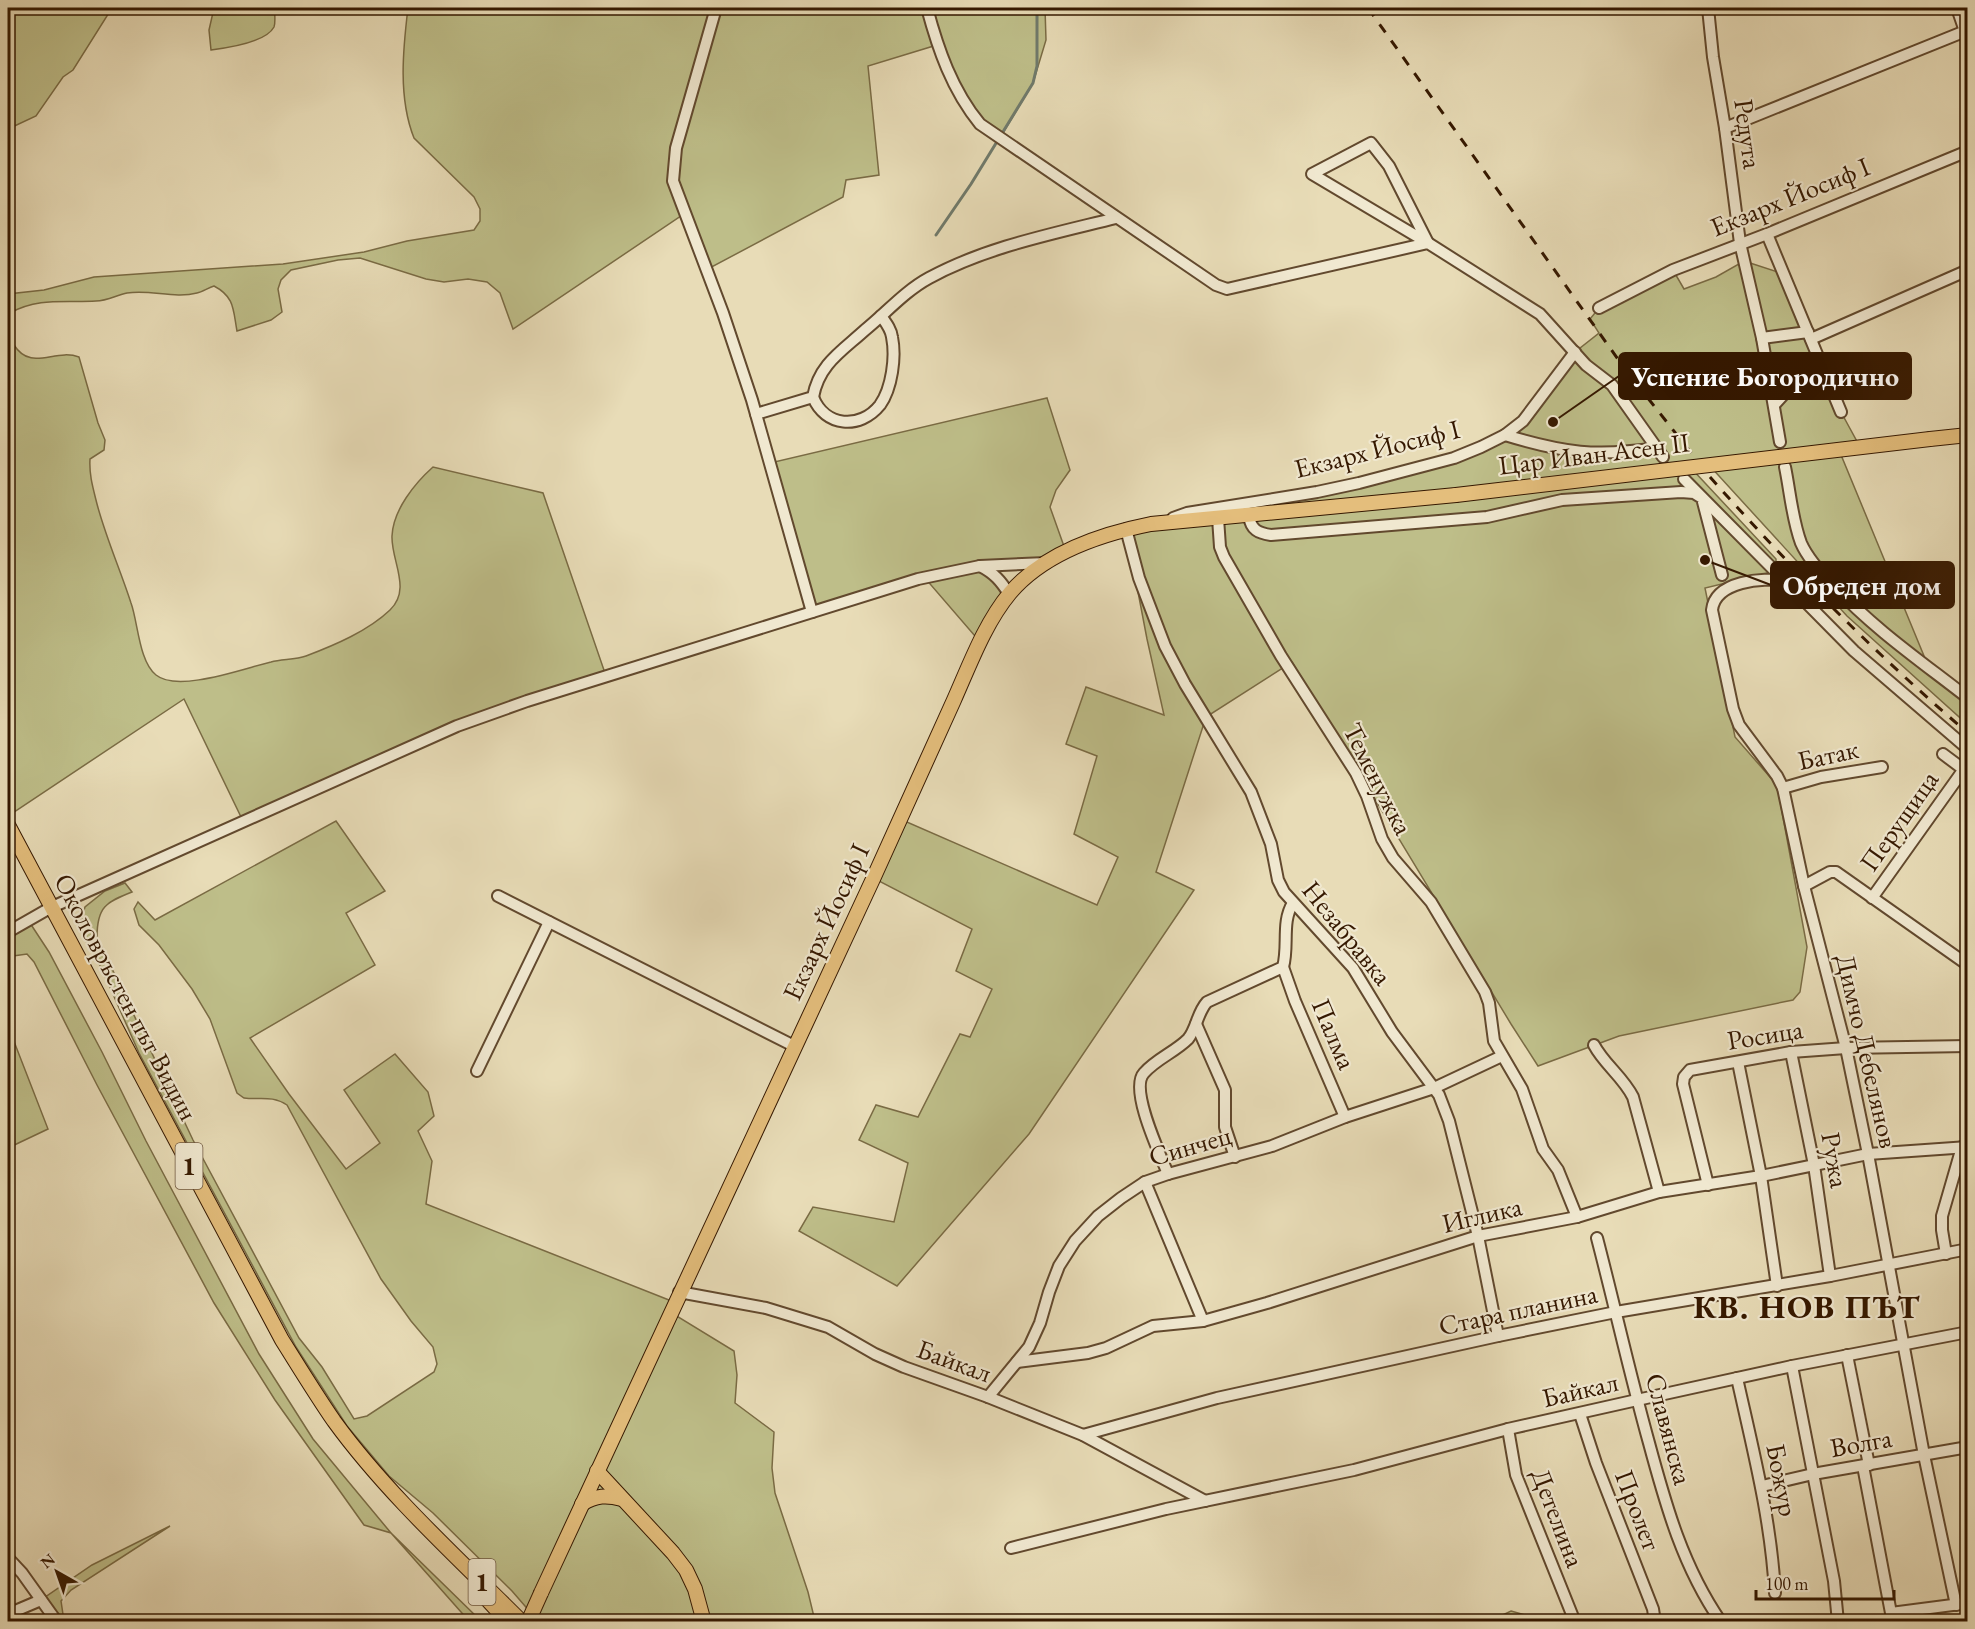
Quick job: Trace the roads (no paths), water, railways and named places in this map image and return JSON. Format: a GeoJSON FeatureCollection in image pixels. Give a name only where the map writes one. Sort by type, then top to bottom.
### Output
{"type":"FeatureCollection","features":[{"type":"Feature","properties":{"kind":"main road","name":"Цар Иван Асен II"},"geometry":{"type":"LineString","coordinates":[[1222,518],[1456,495],[1968,435]]}},
{"type":"Feature","properties":{"kind":"main road","name":"Екзарх Йосиф I"},"geometry":{"type":"LineString","coordinates":[[529,1622],[679,1292],[873,878],[972,660],[993,620],[1010,594],[1034,572],[1084,544],[1126,529],[1150,524],[1222,518]]}},
{"type":"Feature","properties":{"kind":"main road","name":"Околовръстен път Видин"},"geometry":{"type":"LineString","coordinates":[[8,825],[50,908],[282,1340],[334,1421],[394,1491],[522,1622]]}},
{"type":"Feature","properties":{"kind":"main road"},"geometry":{"type":"LineString","coordinates":[[597,1472],[674,1553],[686,1570],[703,1618]]}},
{"type":"Feature","properties":{"kind":"main road"},"geometry":{"type":"LineString","coordinates":[[394,1491],[418,1526],[508,1622]]}},
{"type":"Feature","properties":{"kind":"main road"},"geometry":{"type":"LineString","coordinates":[[582,1504],[598,1496],[623,1499]]}},
{"type":"Feature","properties":{"kind":"main road"},"geometry":{"type":"LineString","coordinates":[[443,1542],[465,1556],[529,1622]]}},
{"type":"Feature","properties":{"kind":"street"},"geometry":{"type":"LineString","coordinates":[[716,8],[676,148],[673,181],[723,313],[756,414],[812,612]]}},
{"type":"Feature","properties":{"kind":"street"},"geometry":{"type":"LineString","coordinates":[[927,8],[943,62],[955,86],[980,124],[1216,285],[1227,289],[1428,243]]}},
{"type":"Feature","properties":{"kind":"street","name":"Редута"},"geometry":{"type":"LineString","coordinates":[[1708,8],[1740,243],[1762,338],[1780,442]]}},
{"type":"Feature","properties":{"kind":"street"},"geometry":{"type":"LineString","coordinates":[[1725,128],[1967,33],[1957,8]]}},
{"type":"Feature","properties":{"kind":"street"},"geometry":{"type":"LineString","coordinates":[[1428,243],[1389,166],[1371,143],[1312,174],[1428,243],[1540,314],[1586,365],[1612,385],[1660,452],[1599,454],[1545,448],[1505,435]]}},
{"type":"Feature","properties":{"kind":"street","name":"Екзарх Йосиф I"},"geometry":{"type":"LineString","coordinates":[[1599,308],[1673,270],[1968,151]]}},
{"type":"Feature","properties":{"kind":"street"},"geometry":{"type":"LineString","coordinates":[[881,316],[889,327],[892,337],[893,356],[887,393],[871,414],[860,420],[840,422],[830,418],[822,412],[813,397],[816,384],[827,364],[902,297],[927,279],[963,262],[1014,244],[1116,218]]}},
{"type":"Feature","properties":{"kind":"street"},"geometry":{"type":"LineString","coordinates":[[1767,234],[1842,412]]}},
{"type":"Feature","properties":{"kind":"street"},"geometry":{"type":"LineString","coordinates":[[1762,338],[1809,336],[1968,270]]}},
{"type":"Feature","properties":{"kind":"street","name":"Екзарх Йосиф I"},"geometry":{"type":"LineString","coordinates":[[1150,524],[1187,513],[1359,483],[1454,458],[1505,435],[1524,421],[1575,352]]}},
{"type":"Feature","properties":{"kind":"street"},"geometry":{"type":"LineString","coordinates":[[1774,405],[1818,357]]}},
{"type":"Feature","properties":{"kind":"street"},"geometry":{"type":"LineString","coordinates":[[756,414],[813,397]]}},
{"type":"Feature","properties":{"kind":"street"},"geometry":{"type":"LineString","coordinates":[[1785,467],[1801,543],[1808,556],[1848,602],[1968,698]]}},
{"type":"Feature","properties":{"kind":"street"},"geometry":{"type":"LineString","coordinates":[[1684,479],[1854,651],[1968,749]]}},
{"type":"Feature","properties":{"kind":"street"},"geometry":{"type":"LineString","coordinates":[[1359,483],[1366,504]]}},
{"type":"Feature","properties":{"kind":"street"},"geometry":{"type":"LineString","coordinates":[[1249,516],[1254,529],[1259,533],[1271,535],[1487,517],[1562,500],[1681,492],[1702,498],[1722,575]]}},
{"type":"Feature","properties":{"kind":"street","name":"Теменужка"},"geometry":{"type":"LineString","coordinates":[[1222,518],[1220,547],[1224,557],[1281,656],[1356,773],[1393,858],[1431,902],[1485,992],[1489,1003],[1494,1041],[1502,1056]]}},
{"type":"Feature","properties":{"kind":"street","name":"Незабравка"},"geometry":{"type":"LineString","coordinates":[[1126,529],[1138,578],[1165,646],[1185,684],[1251,792],[1271,844],[1278,880],[1284,892],[1353,968],[1392,1032],[1444,1105],[1478,1236],[1498,1336]]}},
{"type":"Feature","properties":{"kind":"street"},"geometry":{"type":"LineString","coordinates":[[8,932],[50,908],[457,726],[527,701],[918,579],[980,566],[1047,563]]}},
{"type":"Feature","properties":{"kind":"street"},"geometry":{"type":"LineString","coordinates":[[980,566],[992,572],[1010,594]]}},
{"type":"Feature","properties":{"kind":"street","name":"Димчо Дебелянов"},"geometry":{"type":"LineString","coordinates":[[1785,581],[1769,578],[1744,583],[1717,596],[1713,601],[1712,610],[1733,709],[1739,725],[1784,788],[1804,885],[1846,1048],[1924,1455],[1962,1604]]}},
{"type":"Feature","properties":{"kind":"street"},"geometry":{"type":"LineString","coordinates":[[1943,754],[1966,771]]}},
{"type":"Feature","properties":{"kind":"street","name":"Батак"},"geometry":{"type":"LineString","coordinates":[[1784,788],[1821,777],[1882,767]]}},
{"type":"Feature","properties":{"kind":"street","name":"Перущица"},"geometry":{"type":"LineString","coordinates":[[1872,898],[1966,771]]}},
{"type":"Feature","properties":{"kind":"street"},"geometry":{"type":"LineString","coordinates":[[1804,885],[1830,872],[1836,872],[1966,961]]}},
{"type":"Feature","properties":{"kind":"street"},"geometry":{"type":"LineString","coordinates":[[498,896],[794,1046]]}},
{"type":"Feature","properties":{"kind":"street"},"geometry":{"type":"LineString","coordinates":[[1168,1174],[1143,1106],[1139,1081],[1144,1073],[1187,1039],[1202,1008],[1208,1002],[1283,967],[1286,957],[1287,917],[1293,903]]}},
{"type":"Feature","properties":{"kind":"street"},"geometry":{"type":"LineString","coordinates":[[477,1071],[549,922]]}},
{"type":"Feature","properties":{"kind":"street","name":"Палма"},"geometry":{"type":"LineString","coordinates":[[1283,967],[1294,1001],[1345,1118]]}},
{"type":"Feature","properties":{"kind":"street"},"geometry":{"type":"LineString","coordinates":[[1196,1023],[1225,1090],[1225,1127],[1235,1157]]}},
{"type":"Feature","properties":{"kind":"street"},"geometry":{"type":"LineString","coordinates":[[1594,1045],[1608,1066],[1628,1087],[1633,1097],[1659,1192]]}},
{"type":"Feature","properties":{"kind":"street","name":"Росица"},"geometry":{"type":"LineString","coordinates":[[1708,1185],[1683,1084],[1684,1077],[1690,1070],[1791,1052],[1846,1048],[1968,1046]]}},
{"type":"Feature","properties":{"kind":"street","name":"Ружа"},"geometry":{"type":"LineString","coordinates":[[1791,1052],[1814,1165],[1830,1276]]}},
{"type":"Feature","properties":{"kind":"street"},"geometry":{"type":"LineString","coordinates":[[1502,1056],[1522,1089],[1543,1149],[1558,1170],[1577,1217]]}},
{"type":"Feature","properties":{"kind":"street","name":"Синчец"},"geometry":{"type":"LineString","coordinates":[[988,1397],[1029,1347],[1040,1323],[1059,1266],[1076,1241],[1098,1216],[1145,1182],[1272,1146],[1434,1088],[1502,1056]]}},
{"type":"Feature","properties":{"kind":"street"},"geometry":{"type":"LineString","coordinates":[[1738,1062],[1761,1176],[1778,1286]]}},
{"type":"Feature","properties":{"kind":"street"},"geometry":{"type":"LineString","coordinates":[[1946,1254],[1942,1216],[1946,1196],[1965,1147]]}},
{"type":"Feature","properties":{"kind":"street","name":"Иглика"},"geometry":{"type":"LineString","coordinates":[[1017,1362],[1088,1353],[1106,1348],[1153,1326],[1203,1321],[1478,1236],[1577,1217],[1659,1192],[1761,1176],[1868,1154],[1965,1147]]}},
{"type":"Feature","properties":{"kind":"street"},"geometry":{"type":"LineString","coordinates":[[1145,1182],[1203,1321]]}},
{"type":"Feature","properties":{"kind":"street","name":"Славянска"},"geometry":{"type":"LineString","coordinates":[[1597,1238],[1637,1400],[1668,1511],[1679,1543],[1700,1590],[1720,1622]]}},
{"type":"Feature","properties":{"kind":"street","name":"Стара планина"},"geometry":{"type":"LineString","coordinates":[[1083,1435],[1217,1398],[1498,1336],[1616,1312],[1778,1286],[1968,1249]]}},
{"type":"Feature","properties":{"kind":"street","name":"Байкал"},"geometry":{"type":"LineString","coordinates":[[679,1292],[766,1308],[828,1327],[875,1354],[904,1367],[1083,1435],[1205,1501]]}},
{"type":"Feature","properties":{"kind":"street","name":"Байкал"},"geometry":{"type":"LineString","coordinates":[[1011,1548],[1205,1501],[1354,1470],[1508,1429],[1792,1366],[1968,1332]]}},
{"type":"Feature","properties":{"kind":"street"},"geometry":{"type":"LineString","coordinates":[[1847,1355],[1891,1613],[1962,1604]]}},
{"type":"Feature","properties":{"kind":"street"},"geometry":{"type":"LineString","coordinates":[[1792,1366],[1834,1581],[1838,1622]]}},
{"type":"Feature","properties":{"kind":"street","name":"Божур"},"geometry":{"type":"LineString","coordinates":[[1737,1378],[1762,1486],[1772,1548],[1775,1593]]}},
{"type":"Feature","properties":{"kind":"street","name":"Пролет"},"geometry":{"type":"LineString","coordinates":[[1580,1414],[1596,1463],[1653,1609],[1655,1622]]}},
{"type":"Feature","properties":{"kind":"street","name":"Детелина"},"geometry":{"type":"LineString","coordinates":[[1508,1429],[1519,1484],[1575,1622]]}},
{"type":"Feature","properties":{"kind":"street","name":"Волга"},"geometry":{"type":"LineString","coordinates":[[1762,1486],[1813,1474],[1968,1447]]}},
{"type":"Feature","properties":{"kind":"street"},"geometry":{"type":"LineString","coordinates":[[8,1558],[57,1622]]}},
{"type":"Feature","properties":{"kind":"street"},"geometry":{"type":"LineString","coordinates":[[8,1614],[41,1600]]}},
{"type":"Feature","properties":{"kind":"waterway"},"geometry":{"type":"LineString","coordinates":[[936,235],[971,184],[1033,83],[1037,66],[1037,8]]}},
{"type":"Feature","properties":{"kind":"railway"},"geometry":{"type":"LineString","coordinates":[[1368,8],[1625,369],[1692,454]]}},
{"type":"Feature","properties":{"kind":"railway"},"geometry":{"type":"LineString","coordinates":[[1710,477],[1834,609],[1968,733]]}},
{"type":"Feature","properties":{"kind":"place","name":"Успение Богородично"},"geometry":{"type":"Point","coordinates":[1553,422]}},
{"type":"Feature","properties":{"kind":"place","name":"Обреден дом"},"geometry":{"type":"Point","coordinates":[1705,560]}},
{"type":"Feature","properties":{"kind":"district","name":"КВ. НОВ ПЪТ"},"geometry":{"type":"Point","coordinates":[1807,1306]}}]}
